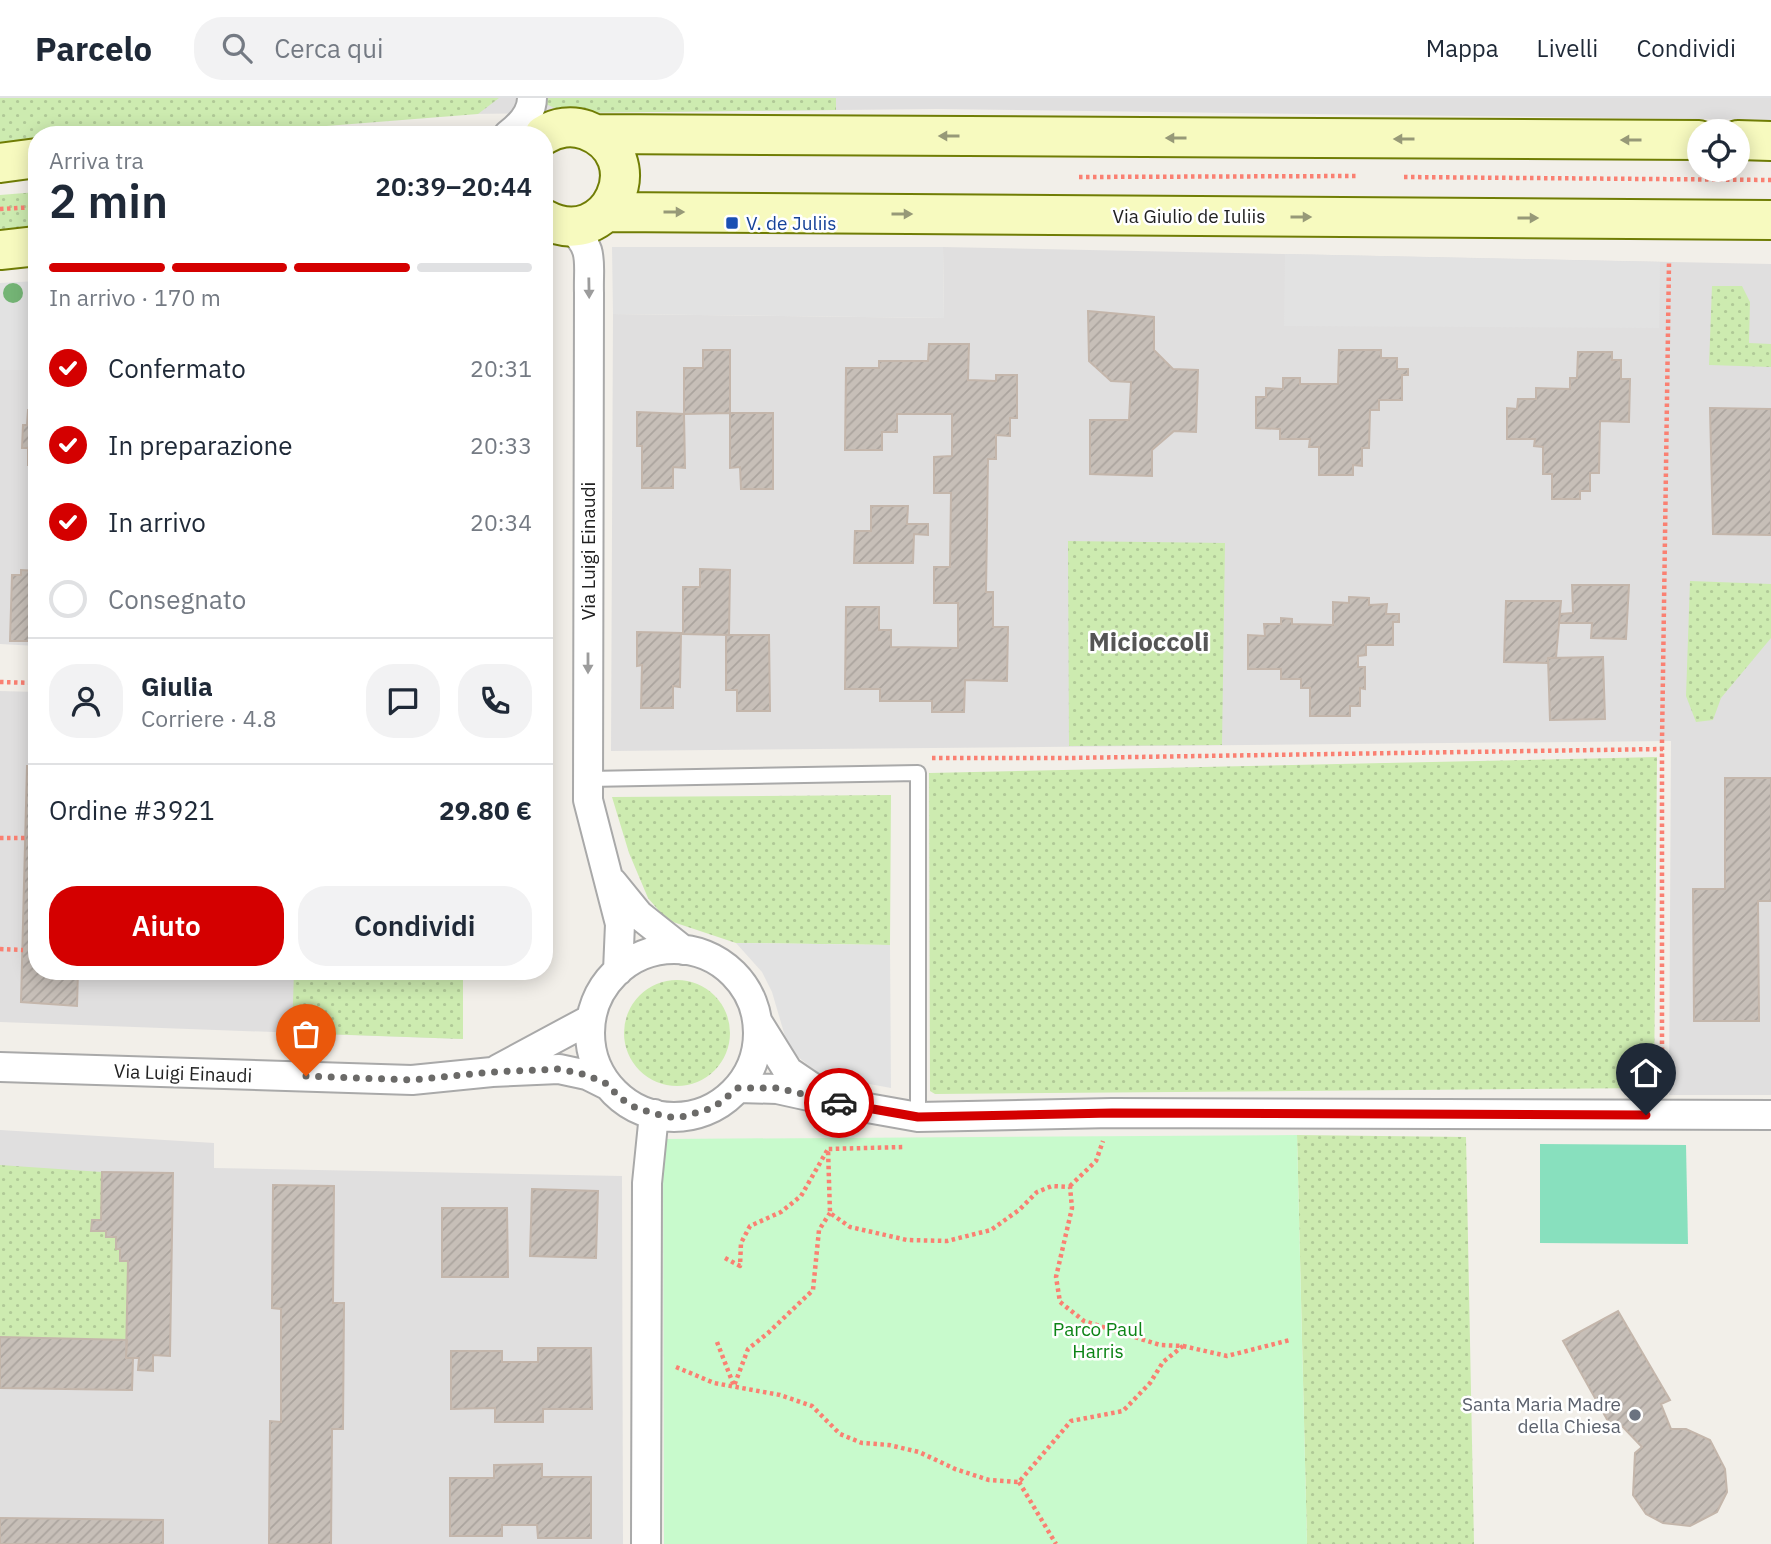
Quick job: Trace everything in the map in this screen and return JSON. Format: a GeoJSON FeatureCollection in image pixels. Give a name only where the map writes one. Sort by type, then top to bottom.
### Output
{"type":"FeatureCollection","features":[{"type":"Feature","properties":{"kind":"main road"},"geometry":{"type":"LineString","coordinates":[[554,120],[1687,140]]}},
{"type":"Feature","properties":{"kind":"main road"},"geometry":{"type":"LineString","coordinates":[[554,120],[614,153],[619,164],[619,190],[606,212]]}},
{"type":"Feature","properties":{"kind":"main road"},"geometry":{"type":"LineString","coordinates":[[1750,140],[1771,141]]}},
{"type":"Feature","properties":{"kind":"main road"},"geometry":{"type":"LineString","coordinates":[[0,163],[28,160]]}},
{"type":"Feature","properties":{"kind":"main road","name":"Via Giulio de Iuliis"},"geometry":{"type":"LineString","coordinates":[[557,223],[596,220],[606,212],[1771,220]]}},
{"type":"Feature","properties":{"kind":"main road"},"geometry":{"type":"LineString","coordinates":[[0,250],[28,247]]}},
{"type":"Feature","properties":{"kind":"street"},"geometry":{"type":"LineString","coordinates":[[521,126],[554,120]]}},
{"type":"Feature","properties":{"kind":"street","name":"Via Luigi Einaudi"},"geometry":{"type":"LineString","coordinates":[[557,223],[583,239],[588,248],[588,779],[593,825],[620,924],[618,971]]}},
{"type":"Feature","properties":{"kind":"street","name":"Via Luigi Einaudi"},"geometry":{"type":"LineString","coordinates":[[609,879],[639,915],[683,950]]}},
{"type":"Feature","properties":{"kind":"street"},"geometry":{"type":"LineString","coordinates":[[757,1021],[758,1039],[748,1073],[738,1088],[713,1108],[668,1116],[636,1108],[620,1098],[607,1084],[598,1070],[593,1054],[591,1019],[596,1001],[605,985],[632,961],[665,950],[683,950],[701,954],[732,973],[744,987],[757,1021],[788,1071],[833,1102]]}},
{"type":"Feature","properties":{"kind":"street","name":"Via Luigi Einaudi"},"geometry":{"type":"LineString","coordinates":[[492,1072],[591,1019]]}},
{"type":"Feature","properties":{"kind":"street","name":"Via Luigi Einaudi"},"geometry":{"type":"LineString","coordinates":[[0,1067],[412,1080],[559,1069],[587,1075],[607,1084]]}},
{"type":"Feature","properties":{"kind":"street"},"geometry":{"type":"LineString","coordinates":[[738,1088],[778,1088],[833,1102],[918,1117],[1112,1113],[1771,1115]]}},
{"type":"Feature","properties":{"kind":"street"},"geometry":{"type":"LineString","coordinates":[[646,1544],[648,1183],[668,1116]]}},
{"type":"Feature","properties":{"kind":"lane"},"geometry":{"type":"LineString","coordinates":[[588,779],[918,773],[918,1117]]}},
{"type":"Feature","properties":{"kind":"path"},"geometry":{"type":"LineString","coordinates":[[1076,177],[1367,176]]}},
{"type":"Feature","properties":{"kind":"path"},"geometry":{"type":"LineString","coordinates":[[1395,177],[1771,180]]}},
{"type":"Feature","properties":{"kind":"path"},"geometry":{"type":"LineString","coordinates":[[0,209],[28,207]]}},
{"type":"Feature","properties":{"kind":"path"},"geometry":{"type":"LineString","coordinates":[[1662,1115],[1662,749],[1669,262]]}},
{"type":"Feature","properties":{"kind":"path"},"geometry":{"type":"LineString","coordinates":[[0,682],[28,683]]}},
{"type":"Feature","properties":{"kind":"path"},"geometry":{"type":"LineString","coordinates":[[918,773],[924,761],[933,757],[1068,758],[1662,749]]}},
{"type":"Feature","properties":{"kind":"path"},"geometry":{"type":"LineString","coordinates":[[0,838],[25,838]]}},
{"type":"Feature","properties":{"kind":"path"},"geometry":{"type":"LineString","coordinates":[[0,949],[23,950]]}},
{"type":"Feature","properties":{"kind":"path"},"geometry":{"type":"LineString","coordinates":[[830,1213],[850,1227],[907,1240],[947,1241],[991,1230],[1019,1210],[1037,1192],[1052,1186],[1070,1186],[1096,1161],[1112,1113]]}},
{"type":"Feature","properties":{"kind":"path"},"geometry":{"type":"LineString","coordinates":[[828,1149],[906,1147]]}},
{"type":"Feature","properties":{"kind":"path"},"geometry":{"type":"LineString","coordinates":[[734,1386],[747,1349],[813,1290],[819,1230],[830,1213],[828,1149]]}},
{"type":"Feature","properties":{"kind":"path"},"geometry":{"type":"LineString","coordinates":[[725,1258],[740,1266],[741,1243],[750,1226],[781,1212],[802,1196],[828,1149]]}},
{"type":"Feature","properties":{"kind":"path"},"geometry":{"type":"LineString","coordinates":[[1070,1186],[1072,1208],[1056,1277],[1060,1302],[1084,1321],[1160,1345],[1183,1346],[1227,1356],[1290,1340]]}},
{"type":"Feature","properties":{"kind":"path"},"geometry":{"type":"LineString","coordinates":[[718,1342],[734,1386]]}},
{"type":"Feature","properties":{"kind":"path"},"geometry":{"type":"LineString","coordinates":[[1019,1482],[1071,1421],[1123,1411],[1150,1383],[1163,1362],[1183,1346]]}},
{"type":"Feature","properties":{"kind":"path"},"geometry":{"type":"LineString","coordinates":[[646,1355],[714,1383],[780,1395],[812,1406],[840,1434],[862,1443],[889,1445],[919,1452],[955,1469],[989,1480],[1019,1482]]}},
{"type":"Feature","properties":{"kind":"path"},"geometry":{"type":"LineString","coordinates":[[1019,1482],[1056,1544]]}},
{"type":"Feature","properties":{"kind":"shaded area"},"geometry":{"type":"Polygon","coordinates":[[[0,98],[1771,98],[1771,120],[937,109],[466,114],[221,126],[28,126],[0,98]]]}},
{"type":"Feature","properties":{"kind":"shaded area"},"geometry":{"type":"Polygon","coordinates":[[[612,247],[943,247],[944,318],[613,314],[612,247]]]}},
{"type":"Feature","properties":{"kind":"shaded area"},"geometry":{"type":"Polygon","coordinates":[[[943,247],[1771,264],[1771,1095],[1669,1095],[1671,741],[611,751],[613,314],[944,318],[943,247]]]}},
{"type":"Feature","properties":{"kind":"shaded area"},"geometry":{"type":"Polygon","coordinates":[[[1285,254],[1660,262],[1659,328],[1284,326],[1285,254]]]}},
{"type":"Feature","properties":{"kind":"shaded area"},"geometry":{"type":"Polygon","coordinates":[[[28,281],[28,370],[0,370],[0,283],[28,281]]]}},
{"type":"Feature","properties":{"kind":"shaded area"},"geometry":{"type":"Polygon","coordinates":[[[0,370],[28,370],[28,646],[0,644],[0,370]]]}},
{"type":"Feature","properties":{"kind":"shaded area"},"geometry":{"type":"Polygon","coordinates":[[[0,691],[28,692],[28,980],[463,980],[463,1039],[0,1022],[0,691]]]}},
{"type":"Feature","properties":{"kind":"shaded area"},"geometry":{"type":"Polygon","coordinates":[[[736,943],[890,945],[891,1088],[821,1075],[789,1050],[772,992],[762,972],[736,943]]]}},
{"type":"Feature","properties":{"kind":"shaded area"},"geometry":{"type":"Polygon","coordinates":[[[0,1130],[214,1143],[214,1168],[622,1176],[623,1544],[0,1544],[0,1130]]]}},
{"type":"Feature","properties":{"kind":"green space"},"geometry":{"type":"Polygon","coordinates":[[[0,98],[499,98],[478,114],[327,126],[28,126],[28,150],[0,152],[0,98]]]}},
{"type":"Feature","properties":{"kind":"green space"},"geometry":{"type":"Polygon","coordinates":[[[543,98],[836,98],[836,110],[565,113],[546,104],[543,98]]]}},
{"type":"Feature","properties":{"kind":"green space"},"geometry":{"type":"Polygon","coordinates":[[[28,193],[28,233],[0,235],[0,195],[28,193]]]}},
{"type":"Feature","properties":{"kind":"green space"},"geometry":{"type":"Polygon","coordinates":[[[1712,286],[1742,286],[1750,302],[1749,343],[1771,344],[1771,367],[1709,365],[1712,286]]]}},
{"type":"Feature","properties":{"kind":"green space"},"geometry":{"type":"Polygon","coordinates":[[[1068,541],[1225,543],[1222,745],[1069,746],[1068,541]]]}},
{"type":"Feature","properties":{"kind":"green space"},"geometry":{"type":"Polygon","coordinates":[[[1690,581],[1771,584],[1771,638],[1721,698],[1713,720],[1696,722],[1686,696],[1690,581]]]}},
{"type":"Feature","properties":{"kind":"green space"},"geometry":{"type":"Polygon","coordinates":[[[1657,757],[1654,1088],[935,1094],[930,1091],[929,773],[1657,757]]]}},
{"type":"Feature","properties":{"kind":"green space"},"geometry":{"type":"Polygon","coordinates":[[[891,795],[890,945],[736,943],[667,920],[648,898],[629,853],[612,797],[891,795]]]}},
{"type":"Feature","properties":{"kind":"green space"},"geometry":{"type":"Polygon","coordinates":[[[294,980],[463,980],[463,1039],[292,1033],[294,980]]]}},
{"type":"Feature","properties":{"kind":"green space"},"geometry":{"type":"Polygon","coordinates":[[[677,980],[697,984],[715,995],[726,1013],[730,1033],[726,1053],[715,1071],[697,1082],[677,1086],[657,1082],[639,1071],[628,1053],[624,1033],[628,1013],[639,995],[657,984],[677,980]]]}},
{"type":"Feature","properties":{"kind":"green space"},"geometry":{"type":"Polygon","coordinates":[[[1297,1135],[1466,1137],[1474,1544],[1307,1544],[1297,1135]]]}},
{"type":"Feature","properties":{"kind":"green space","name":"Parco Paul Harris"},"geometry":{"type":"Polygon","coordinates":[[[1297,1135],[1307,1544],[664,1544],[663,1139],[1297,1135]]]}},
{"type":"Feature","properties":{"kind":"green space"},"geometry":{"type":"Polygon","coordinates":[[[1540,1144],[1686,1145],[1688,1244],[1540,1243],[1540,1144]]]}},
{"type":"Feature","properties":{"kind":"green space"},"geometry":{"type":"Polygon","coordinates":[[[0,1165],[102,1172],[101,1220],[92,1220],[91,1230],[106,1231],[106,1237],[116,1237],[116,1248],[120,1249],[128,1261],[127,1340],[0,1337],[0,1165]]]}},
{"type":"Feature","properties":{"kind":"building"},"geometry":{"type":"Polygon","coordinates":[[[1088,311],[1154,317],[1154,350],[1173,369],[1198,370],[1196,432],[1174,431],[1152,450],[1152,476],[1090,474],[1090,420],[1129,420],[1131,382],[1111,381],[1089,361],[1088,311]]]}},
{"type":"Feature","properties":{"kind":"building"},"geometry":{"type":"Polygon","coordinates":[[[929,344],[969,344],[968,380],[996,381],[996,375],[1017,375],[1017,418],[1010,418],[1010,436],[996,435],[996,459],[988,459],[986,592],[993,592],[993,627],[1008,627],[1007,681],[965,680],[964,712],[932,712],[932,701],[880,701],[880,689],[845,689],[846,607],[879,607],[879,630],[891,630],[891,647],[958,648],[958,603],[934,603],[934,567],[950,567],[951,493],[934,493],[934,457],[952,456],[952,414],[897,414],[897,432],[882,432],[882,450],[845,450],[846,368],[879,368],[879,361],[928,361],[929,344]]]}},
{"type":"Feature","properties":{"kind":"building"},"geometry":{"type":"Polygon","coordinates":[[[703,350],[730,350],[730,413],[684,414],[684,368],[703,368],[703,350]]]}},
{"type":"Feature","properties":{"kind":"building"},"geometry":{"type":"Polygon","coordinates":[[[1339,350],[1381,350],[1381,358],[1397,358],[1397,369],[1408,369],[1408,375],[1402,375],[1402,400],[1379,400],[1379,410],[1370,410],[1369,448],[1362,448],[1362,466],[1353,465],[1353,475],[1319,475],[1319,447],[1309,447],[1310,439],[1280,439],[1280,429],[1256,428],[1256,397],[1266,397],[1266,388],[1283,389],[1283,378],[1300,378],[1300,384],[1338,384],[1339,350]]]}},
{"type":"Feature","properties":{"kind":"building"},"geometry":{"type":"Polygon","coordinates":[[[1578,352],[1612,352],[1612,360],[1621,360],[1621,379],[1630,379],[1629,422],[1600,421],[1599,473],[1590,473],[1590,491],[1580,491],[1580,499],[1552,499],[1552,474],[1543,474],[1543,447],[1534,446],[1535,439],[1507,439],[1507,408],[1517,409],[1518,399],[1536,399],[1536,388],[1570,389],[1570,378],[1577,378],[1578,352]]]}},
{"type":"Feature","properties":{"kind":"building"},"geometry":{"type":"Polygon","coordinates":[[[1710,408],[1771,409],[1771,535],[1713,534],[1710,408]]]}},
{"type":"Feature","properties":{"kind":"building"},"geometry":{"type":"Polygon","coordinates":[[[28,410],[28,448],[22,448],[23,425],[27,425],[28,410]]]}},
{"type":"Feature","properties":{"kind":"building"},"geometry":{"type":"Polygon","coordinates":[[[637,412],[684,414],[685,468],[673,467],[673,488],[642,488],[642,446],[637,446],[637,412]]]}},
{"type":"Feature","properties":{"kind":"building"},"geometry":{"type":"Polygon","coordinates":[[[730,413],[773,413],[773,489],[741,489],[740,467],[730,468],[730,413]]]}},
{"type":"Feature","properties":{"kind":"building"},"geometry":{"type":"Polygon","coordinates":[[[871,506],[908,506],[907,524],[928,524],[928,535],[914,534],[913,563],[854,563],[855,531],[871,531],[871,506]]]}},
{"type":"Feature","properties":{"kind":"building"},"geometry":{"type":"Polygon","coordinates":[[[700,569],[730,570],[729,635],[683,634],[683,587],[700,587],[700,569]]]}},
{"type":"Feature","properties":{"kind":"building"},"geometry":{"type":"Polygon","coordinates":[[[21,570],[28,570],[28,641],[10,641],[12,575],[21,575],[21,570]]]}},
{"type":"Feature","properties":{"kind":"building"},"geometry":{"type":"Polygon","coordinates":[[[1572,585],[1629,585],[1626,639],[1591,638],[1592,623],[1559,623],[1560,614],[1573,613],[1572,585]]]}},
{"type":"Feature","properties":{"kind":"building"},"geometry":{"type":"Polygon","coordinates":[[[1349,597],[1369,598],[1369,605],[1387,604],[1386,614],[1399,614],[1399,622],[1393,622],[1393,645],[1366,645],[1366,655],[1358,656],[1358,667],[1365,667],[1365,689],[1360,688],[1360,706],[1350,706],[1350,716],[1310,716],[1310,688],[1301,688],[1301,679],[1281,679],[1281,669],[1248,669],[1248,635],[1265,636],[1264,624],[1281,624],[1281,618],[1292,619],[1292,624],[1333,625],[1333,602],[1349,603],[1349,597]]]}},
{"type":"Feature","properties":{"kind":"building"},"geometry":{"type":"Polygon","coordinates":[[[1506,601],[1561,601],[1556,658],[1548,658],[1548,663],[1504,662],[1506,601]]]}},
{"type":"Feature","properties":{"kind":"building"},"geometry":{"type":"Polygon","coordinates":[[[637,632],[681,633],[680,687],[673,686],[673,708],[641,708],[642,665],[637,666],[637,632]]]}},
{"type":"Feature","properties":{"kind":"building"},"geometry":{"type":"Polygon","coordinates":[[[726,635],[769,635],[770,711],[737,711],[737,690],[726,690],[726,635]]]}},
{"type":"Feature","properties":{"kind":"building"},"geometry":{"type":"Polygon","coordinates":[[[1603,657],[1605,719],[1550,720],[1548,658],[1603,657]]]}},
{"type":"Feature","properties":{"kind":"building"},"geometry":{"type":"Polygon","coordinates":[[[28,766],[28,980],[78,980],[77,1006],[21,1002],[28,766]]]}},
{"type":"Feature","properties":{"kind":"building"},"geometry":{"type":"Polygon","coordinates":[[[1725,778],[1771,778],[1771,901],[1758,901],[1759,1021],[1694,1021],[1693,889],[1725,889],[1725,778]]]}},
{"type":"Feature","properties":{"kind":"building"},"geometry":{"type":"Polygon","coordinates":[[[102,1172],[173,1173],[170,1356],[153,1355],[153,1371],[138,1370],[139,1358],[126,1358],[128,1261],[120,1261],[116,1237],[106,1237],[106,1231],[91,1231],[92,1220],[101,1220],[102,1172]]]}},
{"type":"Feature","properties":{"kind":"building"},"geometry":{"type":"Polygon","coordinates":[[[273,1185],[334,1186],[333,1303],[344,1303],[343,1429],[332,1429],[331,1544],[269,1544],[270,1421],[281,1422],[281,1309],[272,1308],[273,1185]]]}},
{"type":"Feature","properties":{"kind":"building"},"geometry":{"type":"Polygon","coordinates":[[[532,1189],[598,1191],[596,1258],[530,1256],[532,1189]]]}},
{"type":"Feature","properties":{"kind":"building"},"geometry":{"type":"Polygon","coordinates":[[[442,1208],[507,1208],[508,1277],[442,1277],[442,1208]]]}},
{"type":"Feature","properties":{"kind":"building","name":"Santa Maria Madre della Chiesa"},"geometry":{"type":"Polygon","coordinates":[[[1618,1311],[1670,1400],[1661,1404],[1671,1429],[1686,1429],[1710,1440],[1725,1469],[1727,1492],[1717,1512],[1690,1526],[1663,1523],[1646,1514],[1633,1495],[1635,1453],[1642,1447],[1621,1425],[1613,1430],[1563,1341],[1618,1311]]]}},
{"type":"Feature","properties":{"kind":"building"},"geometry":{"type":"Polygon","coordinates":[[[0,1337],[127,1340],[126,1358],[133,1358],[132,1390],[0,1388],[0,1337]]]}},
{"type":"Feature","properties":{"kind":"building"},"geometry":{"type":"Polygon","coordinates":[[[538,1348],[591,1348],[592,1409],[543,1409],[543,1422],[495,1422],[495,1408],[451,1409],[451,1351],[502,1351],[502,1362],[538,1362],[538,1348]]]}},
{"type":"Feature","properties":{"kind":"building"},"geometry":{"type":"Polygon","coordinates":[[[542,1464],[542,1477],[591,1477],[591,1538],[538,1538],[537,1525],[502,1525],[502,1536],[450,1536],[450,1478],[494,1478],[494,1465],[542,1464]]]}},
{"type":"Feature","properties":{"kind":"building"},"geometry":{"type":"Polygon","coordinates":[[[0,1518],[163,1520],[163,1544],[0,1544],[0,1518]]]}},
{"type":"Feature","properties":{"kind":"way so far"},"geometry":{"type":"LineString","coordinates":[[306,1076],[412,1080],[559,1069],[587,1075],[607,1084],[620,1098],[636,1108],[667,1117],[698,1114],[713,1108],[738,1088],[778,1088],[839,1103]]}},
{"type":"Feature","properties":{"kind":"place","name":"V. de Juliis"},"geometry":{"type":"Point","coordinates":[732,223]}},
{"type":"Feature","properties":{"kind":"place","name":"Santa Maria Madre della Chiesa"},"geometry":{"type":"Point","coordinates":[1635,1415]}},
{"type":"Feature","properties":{"kind":"district","name":"Micioccoli"},"geometry":{"type":"Point","coordinates":[1149,642]}},
{"type":"Feature","properties":{"kind":"route"},"geometry":{"type":"LineString","coordinates":[[839,1103],[918,1117],[1112,1113],[1646,1115]]}}]}
